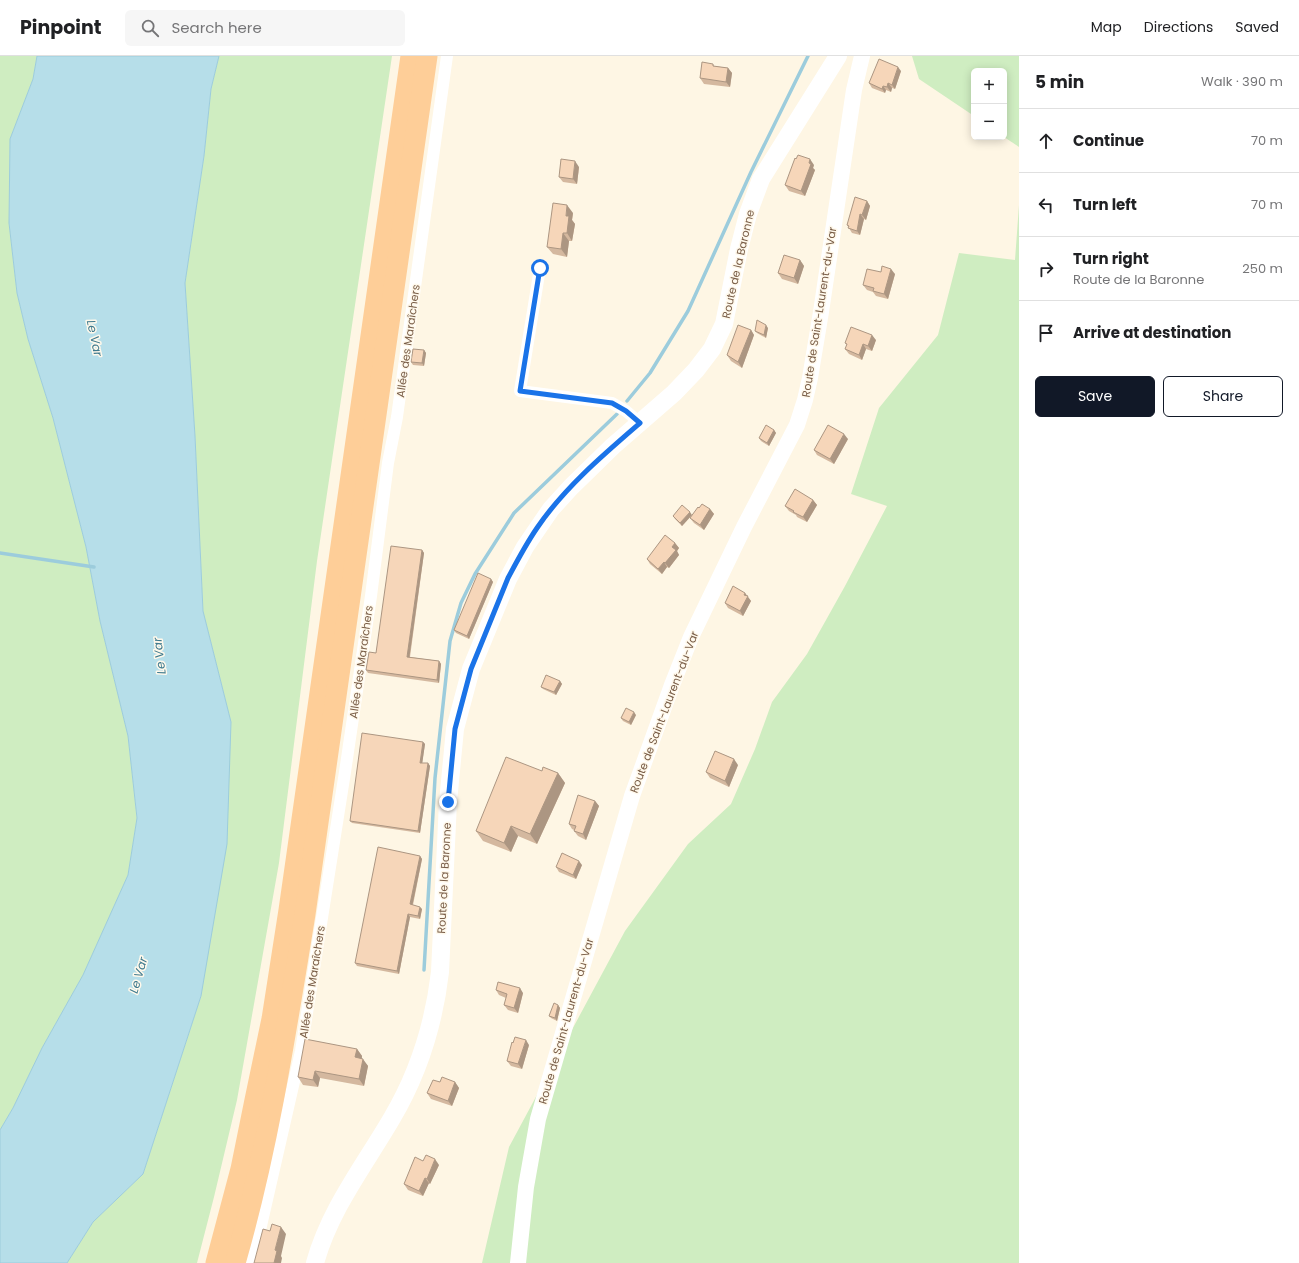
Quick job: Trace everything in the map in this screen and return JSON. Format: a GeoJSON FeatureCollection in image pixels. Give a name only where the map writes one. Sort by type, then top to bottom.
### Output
{"type":"FeatureCollection","features":[{"type":"Feature","properties":{"kind":"highway"},"geometry":{"type":"LineString","coordinates":[[216,1263],[241,1169],[272,1019],[411,56]]}},
{"type":"Feature","properties":{"kind":"highway"},"geometry":{"type":"LineString","coordinates":[[235,1263],[264,1144],[287,1024],[305,914],[427,56]]}},
{"type":"Feature","properties":{"kind":"main road","name":"Route de la Baronne"},"geometry":{"type":"LineString","coordinates":[[315,1263],[323,1240],[342,1198],[392,1118],[405,1093],[416,1068],[433,1016],[440,972],[448,802],[455,729],[471,669],[508,578],[538,527],[571,487],[613,446],[674,393],[692,375],[712,349],[724,324],[748,214],[761,179],[838,56]]}},
{"type":"Feature","properties":{"kind":"street","name":"Allée des Maraîchers"},"geometry":{"type":"LineString","coordinates":[[251,1263],[258,1239],[301,1051],[313,978],[371,596],[388,463],[397,417],[447,56]]}},
{"type":"Feature","properties":{"kind":"street","name":"Route de Saint-Laurent-du-Var"},"geometry":{"type":"LineString","coordinates":[[518,1263],[526,1187],[538,1119],[632,796],[672,684],[691,637],[744,527],[797,425],[805,400],[820,320],[854,90],[862,56]]}},
{"type":"Feature","properties":{"kind":"street"},"geometry":{"type":"LineString","coordinates":[[540,268],[520,391],[612,403],[626,411],[640,423]]}},
{"type":"Feature","properties":{"kind":"green space"},"geometry":{"type":"Polygon","coordinates":[[[0,56],[37,56],[33,79],[10,139],[9,223],[17,293],[28,339],[53,418],[86,547],[100,621],[128,736],[137,818],[128,875],[83,975],[42,1048],[13,1108],[0,1130],[0,56]]]}},
{"type":"Feature","properties":{"kind":"green space"},"geometry":{"type":"Polygon","coordinates":[[[219,56],[392,56],[317,561],[279,863],[237,1100],[197,1263],[67,1263],[93,1222],[143,1174],[201,996],[231,722],[203,611],[195,436],[185,283],[204,156],[211,89],[219,56]]]}},
{"type":"Feature","properties":{"kind":"green space"},"geometry":{"type":"Polygon","coordinates":[[[912,56],[1019,56],[1019,147],[1007,139],[1007,68],[971,68],[971,114],[919,79],[912,56]]]}},
{"type":"Feature","properties":{"kind":"green space"},"geometry":{"type":"Polygon","coordinates":[[[1019,205],[1019,1263],[482,1263],[509,1147],[625,931],[688,844],[731,804],[755,749],[772,702],[807,654],[887,506],[851,494],[879,408],[938,335],[959,253],[1015,260],[1019,205]]]}},
{"type":"Feature","properties":{"kind":"water","name":"Le Var"},"geometry":{"type":"Polygon","coordinates":[[[37,56],[219,56],[211,89],[204,156],[185,283],[195,436],[203,611],[231,722],[227,844],[201,996],[143,1174],[93,1222],[67,1263],[0,1263],[0,1130],[13,1108],[42,1048],[83,975],[128,875],[137,818],[128,736],[100,621],[86,547],[53,418],[28,339],[17,293],[9,223],[10,139],[33,79],[37,56]]]}},
{"type":"Feature","properties":{"kind":"building"},"geometry":{"type":"Polygon","coordinates":[[[879,59],[898,67],[892,85],[888,83],[887,87],[883,86],[882,89],[869,83],[879,59]]]}},
{"type":"Feature","properties":{"kind":"building"},"geometry":{"type":"Polygon","coordinates":[[[702,62],[713,64],[713,66],[728,68],[726,82],[700,78],[702,62]]]}},
{"type":"Feature","properties":{"kind":"building"},"geometry":{"type":"Polygon","coordinates":[[[798,155],[810,159],[809,163],[811,164],[801,191],[785,185],[795,158],[796,159],[798,155]]]}},
{"type":"Feature","properties":{"kind":"building"},"geometry":{"type":"Polygon","coordinates":[[[561,159],[575,161],[573,179],[559,177],[561,159]]]}},
{"type":"Feature","properties":{"kind":"building"},"geometry":{"type":"Polygon","coordinates":[[[855,197],[867,201],[862,215],[860,214],[857,231],[848,228],[849,226],[847,225],[855,197]]]}},
{"type":"Feature","properties":{"kind":"building"},"geometry":{"type":"Polygon","coordinates":[[[553,203],[567,205],[566,216],[569,216],[567,233],[563,233],[561,249],[547,247],[553,203]]]}},
{"type":"Feature","properties":{"kind":"building"},"geometry":{"type":"Polygon","coordinates":[[[784,255],[800,260],[794,278],[778,273],[784,255]]]}},
{"type":"Feature","properties":{"kind":"building"},"geometry":{"type":"Polygon","coordinates":[[[882,266],[891,269],[884,294],[873,291],[874,288],[863,285],[867,269],[881,272],[882,266]]]}},
{"type":"Feature","properties":{"kind":"building"},"geometry":{"type":"Polygon","coordinates":[[[757,320],[766,325],[764,335],[755,331],[757,320]]]}},
{"type":"Feature","properties":{"kind":"building"},"geometry":{"type":"Polygon","coordinates":[[[738,325],[751,330],[738,362],[727,355],[738,325]]]}},
{"type":"Feature","properties":{"kind":"building"},"geometry":{"type":"Polygon","coordinates":[[[851,327],[872,335],[868,346],[863,344],[859,355],[845,349],[847,344],[845,343],[851,327]]]}},
{"type":"Feature","properties":{"kind":"building"},"geometry":{"type":"Polygon","coordinates":[[[413,349],[424,350],[422,363],[411,362],[413,349]]]}},
{"type":"Feature","properties":{"kind":"building"},"geometry":{"type":"Polygon","coordinates":[[[766,425],[774,430],[767,443],[759,438],[766,425]]]}},
{"type":"Feature","properties":{"kind":"building"},"geometry":{"type":"Polygon","coordinates":[[[828,425],[844,434],[830,459],[814,450],[828,425]]]}},
{"type":"Feature","properties":{"kind":"building"},"geometry":{"type":"Polygon","coordinates":[[[795,489],[813,500],[803,517],[785,506],[795,489]]]}},
{"type":"Feature","properties":{"kind":"building"},"geometry":{"type":"Polygon","coordinates":[[[702,504],[710,509],[700,525],[690,518],[702,504]]]}},
{"type":"Feature","properties":{"kind":"building"},"geometry":{"type":"Polygon","coordinates":[[[682,505],[690,512],[680,523],[673,516],[682,505]]]}},
{"type":"Feature","properties":{"kind":"building"},"geometry":{"type":"Polygon","coordinates":[[[665,535],[675,543],[672,547],[676,550],[658,569],[647,559],[665,535]]]}},
{"type":"Feature","properties":{"kind":"building"},"geometry":{"type":"Polygon","coordinates":[[[391,546],[422,550],[407,657],[439,661],[437,680],[366,670],[369,652],[376,653],[391,546]]]}},
{"type":"Feature","properties":{"kind":"building"},"geometry":{"type":"Polygon","coordinates":[[[478,573],[491,579],[467,636],[454,630],[478,573]]]}},
{"type":"Feature","properties":{"kind":"building"},"geometry":{"type":"Polygon","coordinates":[[[733,586],[745,593],[744,595],[748,596],[740,611],[725,603],[733,586]]]}},
{"type":"Feature","properties":{"kind":"building"},"geometry":{"type":"Polygon","coordinates":[[[546,675],[560,681],[554,692],[541,687],[546,675]]]}},
{"type":"Feature","properties":{"kind":"building"},"geometry":{"type":"Polygon","coordinates":[[[626,708],[634,712],[629,722],[621,718],[626,708]]]}},
{"type":"Feature","properties":{"kind":"building"},"geometry":{"type":"Polygon","coordinates":[[[362,733],[423,742],[420,763],[428,763],[418,831],[350,821],[362,733]]]}},
{"type":"Feature","properties":{"kind":"building"},"geometry":{"type":"Polygon","coordinates":[[[715,751],[734,759],[725,781],[706,772],[715,751]]]}},
{"type":"Feature","properties":{"kind":"building"},"geometry":{"type":"Polygon","coordinates":[[[506,757],[542,771],[543,767],[558,773],[530,834],[511,826],[504,843],[476,831],[506,757]]]}},
{"type":"Feature","properties":{"kind":"building"},"geometry":{"type":"Polygon","coordinates":[[[578,795],[595,801],[583,834],[574,831],[576,826],[569,824],[578,795]]]}},
{"type":"Feature","properties":{"kind":"building"},"geometry":{"type":"Polygon","coordinates":[[[378,847],[420,856],[410,904],[420,907],[418,916],[408,914],[397,971],[355,963],[378,847]]]}},
{"type":"Feature","properties":{"kind":"building"},"geometry":{"type":"Polygon","coordinates":[[[562,853],[579,861],[573,875],[556,867],[562,853]]]}},
{"type":"Feature","properties":{"kind":"building"},"geometry":{"type":"Polygon","coordinates":[[[498,982],[520,988],[514,1008],[504,1005],[507,994],[496,990],[498,982]]]}},
{"type":"Feature","properties":{"kind":"building"},"geometry":{"type":"Polygon","coordinates":[[[554,1003],[558,1005],[555,1018],[549,1016],[554,1003]]]}},
{"type":"Feature","properties":{"kind":"building"},"geometry":{"type":"Polygon","coordinates":[[[515,1037],[526,1040],[518,1064],[507,1061],[512,1042],[513,1043],[515,1037]]]}},
{"type":"Feature","properties":{"kind":"building"},"geometry":{"type":"Polygon","coordinates":[[[305,1039],[357,1049],[355,1057],[363,1059],[359,1079],[315,1071],[313,1080],[298,1077],[305,1039]]]}},
{"type":"Feature","properties":{"kind":"building"},"geometry":{"type":"Polygon","coordinates":[[[442,1077],[455,1082],[448,1101],[427,1093],[433,1080],[440,1082],[442,1077]]]}},
{"type":"Feature","properties":{"kind":"building"},"geometry":{"type":"Polygon","coordinates":[[[426,1155],[435,1159],[427,1179],[425,1178],[419,1191],[404,1184],[415,1157],[423,1161],[426,1155]]]}},
{"type":"Feature","properties":{"kind":"building"},"geometry":{"type":"Polygon","coordinates":[[[272,1224],[281,1227],[275,1250],[277,1251],[274,1263],[254,1263],[263,1229],[270,1231],[272,1224]]]}},
{"type":"Feature","properties":{"kind":"waterway"},"geometry":{"type":"LineString","coordinates":[[627,401],[650,373],[688,311],[751,172],[808,56]]}},
{"type":"Feature","properties":{"kind":"waterway"},"geometry":{"type":"LineString","coordinates":[[424,970],[435,778],[450,641],[461,603],[475,574],[514,513],[617,414]]}},
{"type":"Feature","properties":{"kind":"waterway"},"geometry":{"type":"LineString","coordinates":[[0,553],[94,567]]}},
{"type":"Feature","properties":{"kind":"route"},"geometry":{"type":"LineString","coordinates":[[448,802],[455,729],[471,669],[508,578],[525,547],[552,509],[571,487],[613,446],[640,423],[626,411],[612,403],[520,391],[540,268]]}}]}
